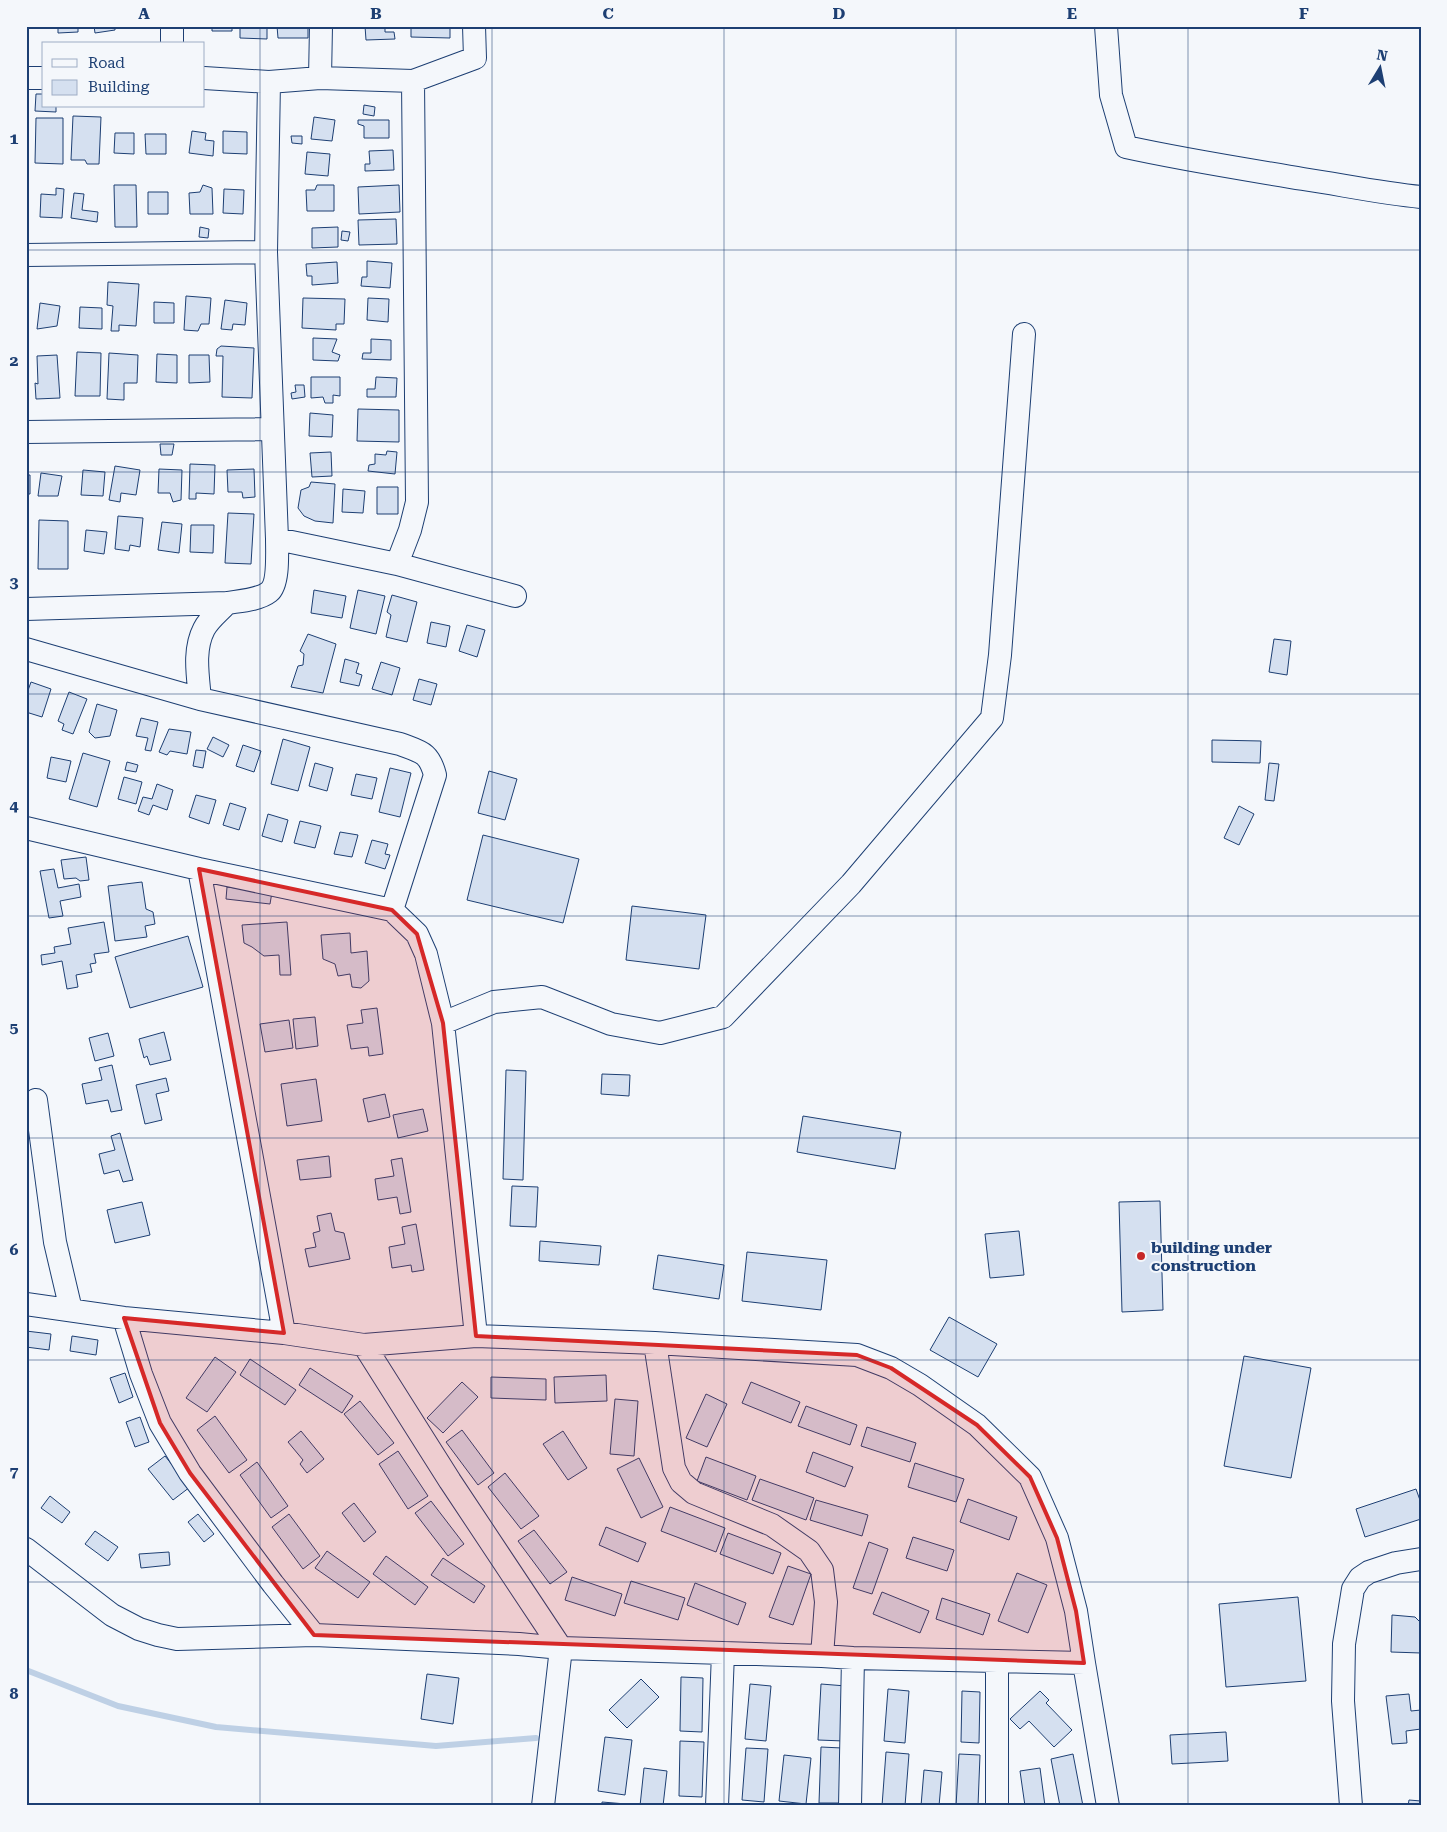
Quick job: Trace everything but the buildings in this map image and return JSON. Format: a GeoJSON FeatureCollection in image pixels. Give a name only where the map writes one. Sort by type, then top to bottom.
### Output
{"type":"FeatureCollection","features":[{"type":"Feature","properties":{"kind":"street"},"geometry":{"type":"LineString","coordinates":[[172,26],[172,42]]}},
{"type":"Feature","properties":{"kind":"street"},"geometry":{"type":"LineString","coordinates":[[320,78],[321,26]]}},
{"type":"Feature","properties":{"kind":"street"},"geometry":{"type":"LineString","coordinates":[[205,78],[269,82],[320,78],[413,81],[474,58],[474,26]]}},
{"type":"Feature","properties":{"kind":"street"},"geometry":{"type":"LineString","coordinates":[[1106,26],[1111,94],[1126,147],[1184,160],[1390,194],[1421,197]]}},
{"type":"Feature","properties":{"kind":"street"},"geometry":{"type":"LineString","coordinates":[[26,78],[42,78]]}},
{"type":"Feature","properties":{"kind":"street"},"geometry":{"type":"LineString","coordinates":[[397,564],[410,530],[417,502],[413,81]]}},
{"type":"Feature","properties":{"kind":"street"},"geometry":{"type":"LineString","coordinates":[[26,609],[227,603],[256,598],[269,592],[274,585],[277,539],[266,252],[269,82]]}},
{"type":"Feature","properties":{"kind":"street"},"geometry":{"type":"LineString","coordinates":[[26,255],[266,252]]}},
{"type":"Feature","properties":{"kind":"street"},"geometry":{"type":"LineString","coordinates":[[443,1023],[494,1002],[542,997],[610,1024],[660,1032],[723,1017],[851,884],[992,718],[1000,655],[1024,334]]}},
{"type":"Feature","properties":{"kind":"street"},"geometry":{"type":"LineString","coordinates":[[26,432],[272,429]]}},
{"type":"Feature","properties":{"kind":"street"},"geometry":{"type":"LineString","coordinates":[[277,539],[397,564],[515,596]]}},
{"type":"Feature","properties":{"kind":"street"},"geometry":{"type":"LineString","coordinates":[[200,699],[197,658],[199,642],[205,627],[227,603]]}},
{"type":"Feature","properties":{"kind":"street"},"geometry":{"type":"LineString","coordinates":[[26,649],[200,699],[400,744],[423,753],[432,762],[434,775],[392,910]]}},
{"type":"Feature","properties":{"kind":"street"},"geometry":{"type":"LineString","coordinates":[[26,828],[199,869],[392,910],[406,921],[417,934],[426,954],[443,1023],[476,1336]]}},
{"type":"Feature","properties":{"kind":"street"},"geometry":{"type":"LineString","coordinates":[[199,869],[284,1333]]}},
{"type":"Feature","properties":{"kind":"street"},"geometry":{"type":"LineString","coordinates":[[36,1100],[55,1242],[71,1310]]}},
{"type":"Feature","properties":{"kind":"street"},"geometry":{"type":"LineString","coordinates":[[26,1304],[124,1318],[284,1333],[364,1345],[476,1336],[655,1343],[857,1355],[891,1368],[977,1425],[1030,1477],[1057,1538],[1076,1611],[1108,1806]]}},
{"type":"Feature","properties":{"kind":"street"},"geometry":{"type":"LineString","coordinates":[[124,1318],[141,1374],[160,1423],[190,1473],[273,1584],[314,1635]]}},
{"type":"Feature","properties":{"kind":"street"},"geometry":{"type":"LineString","coordinates":[[655,1343],[674,1468],[681,1482],[694,1493],[772,1525],[809,1551],[822,1570],[826,1602],[822,1656]]}},
{"type":"Feature","properties":{"kind":"street"},"geometry":{"type":"LineString","coordinates":[[364,1345],[450,1481],[561,1648],[544,1806]]}},
{"type":"Feature","properties":{"kind":"street"},"geometry":{"type":"LineString","coordinates":[[26,1549],[112,1615],[139,1629],[176,1639],[314,1635],[519,1644],[561,1648],[853,1658],[1084,1663]]}},
{"type":"Feature","properties":{"kind":"street"},"geometry":{"type":"LineString","coordinates":[[1351,1806],[1343,1701],[1344,1644],[1353,1589],[1360,1578],[1369,1572],[1396,1563],[1421,1559]]}},
{"type":"Feature","properties":{"kind":"street"},"geometry":{"type":"LineString","coordinates":[[717,1806],[723,1653]]}},
{"type":"Feature","properties":{"kind":"street"},"geometry":{"type":"LineString","coordinates":[[850,1806],[853,1658]]}},
{"type":"Feature","properties":{"kind":"street"},"geometry":{"type":"LineString","coordinates":[[997,1661],[997,1806]]}},
{"type":"Feature","properties":{"kind":"highlighted area"},"geometry":{"type":"Polygon","coordinates":[[[199,869],[392,910],[417,934],[443,1023],[476,1336],[857,1355],[891,1368],[977,1425],[1030,1477],[1057,1538],[1076,1611],[1084,1663],[314,1635],[190,1473],[160,1423],[124,1318],[284,1333],[199,869]]]}},
{"type":"Feature","properties":{"kind":"waterway"},"geometry":{"type":"LineString","coordinates":[[26,1670],[118,1706],[216,1727],[436,1746],[536,1738]]}},
{"type":"Feature","properties":{"kind":"place","name":"building under construction"},"geometry":{"type":"Point","coordinates":[1141,1256]}}]}
